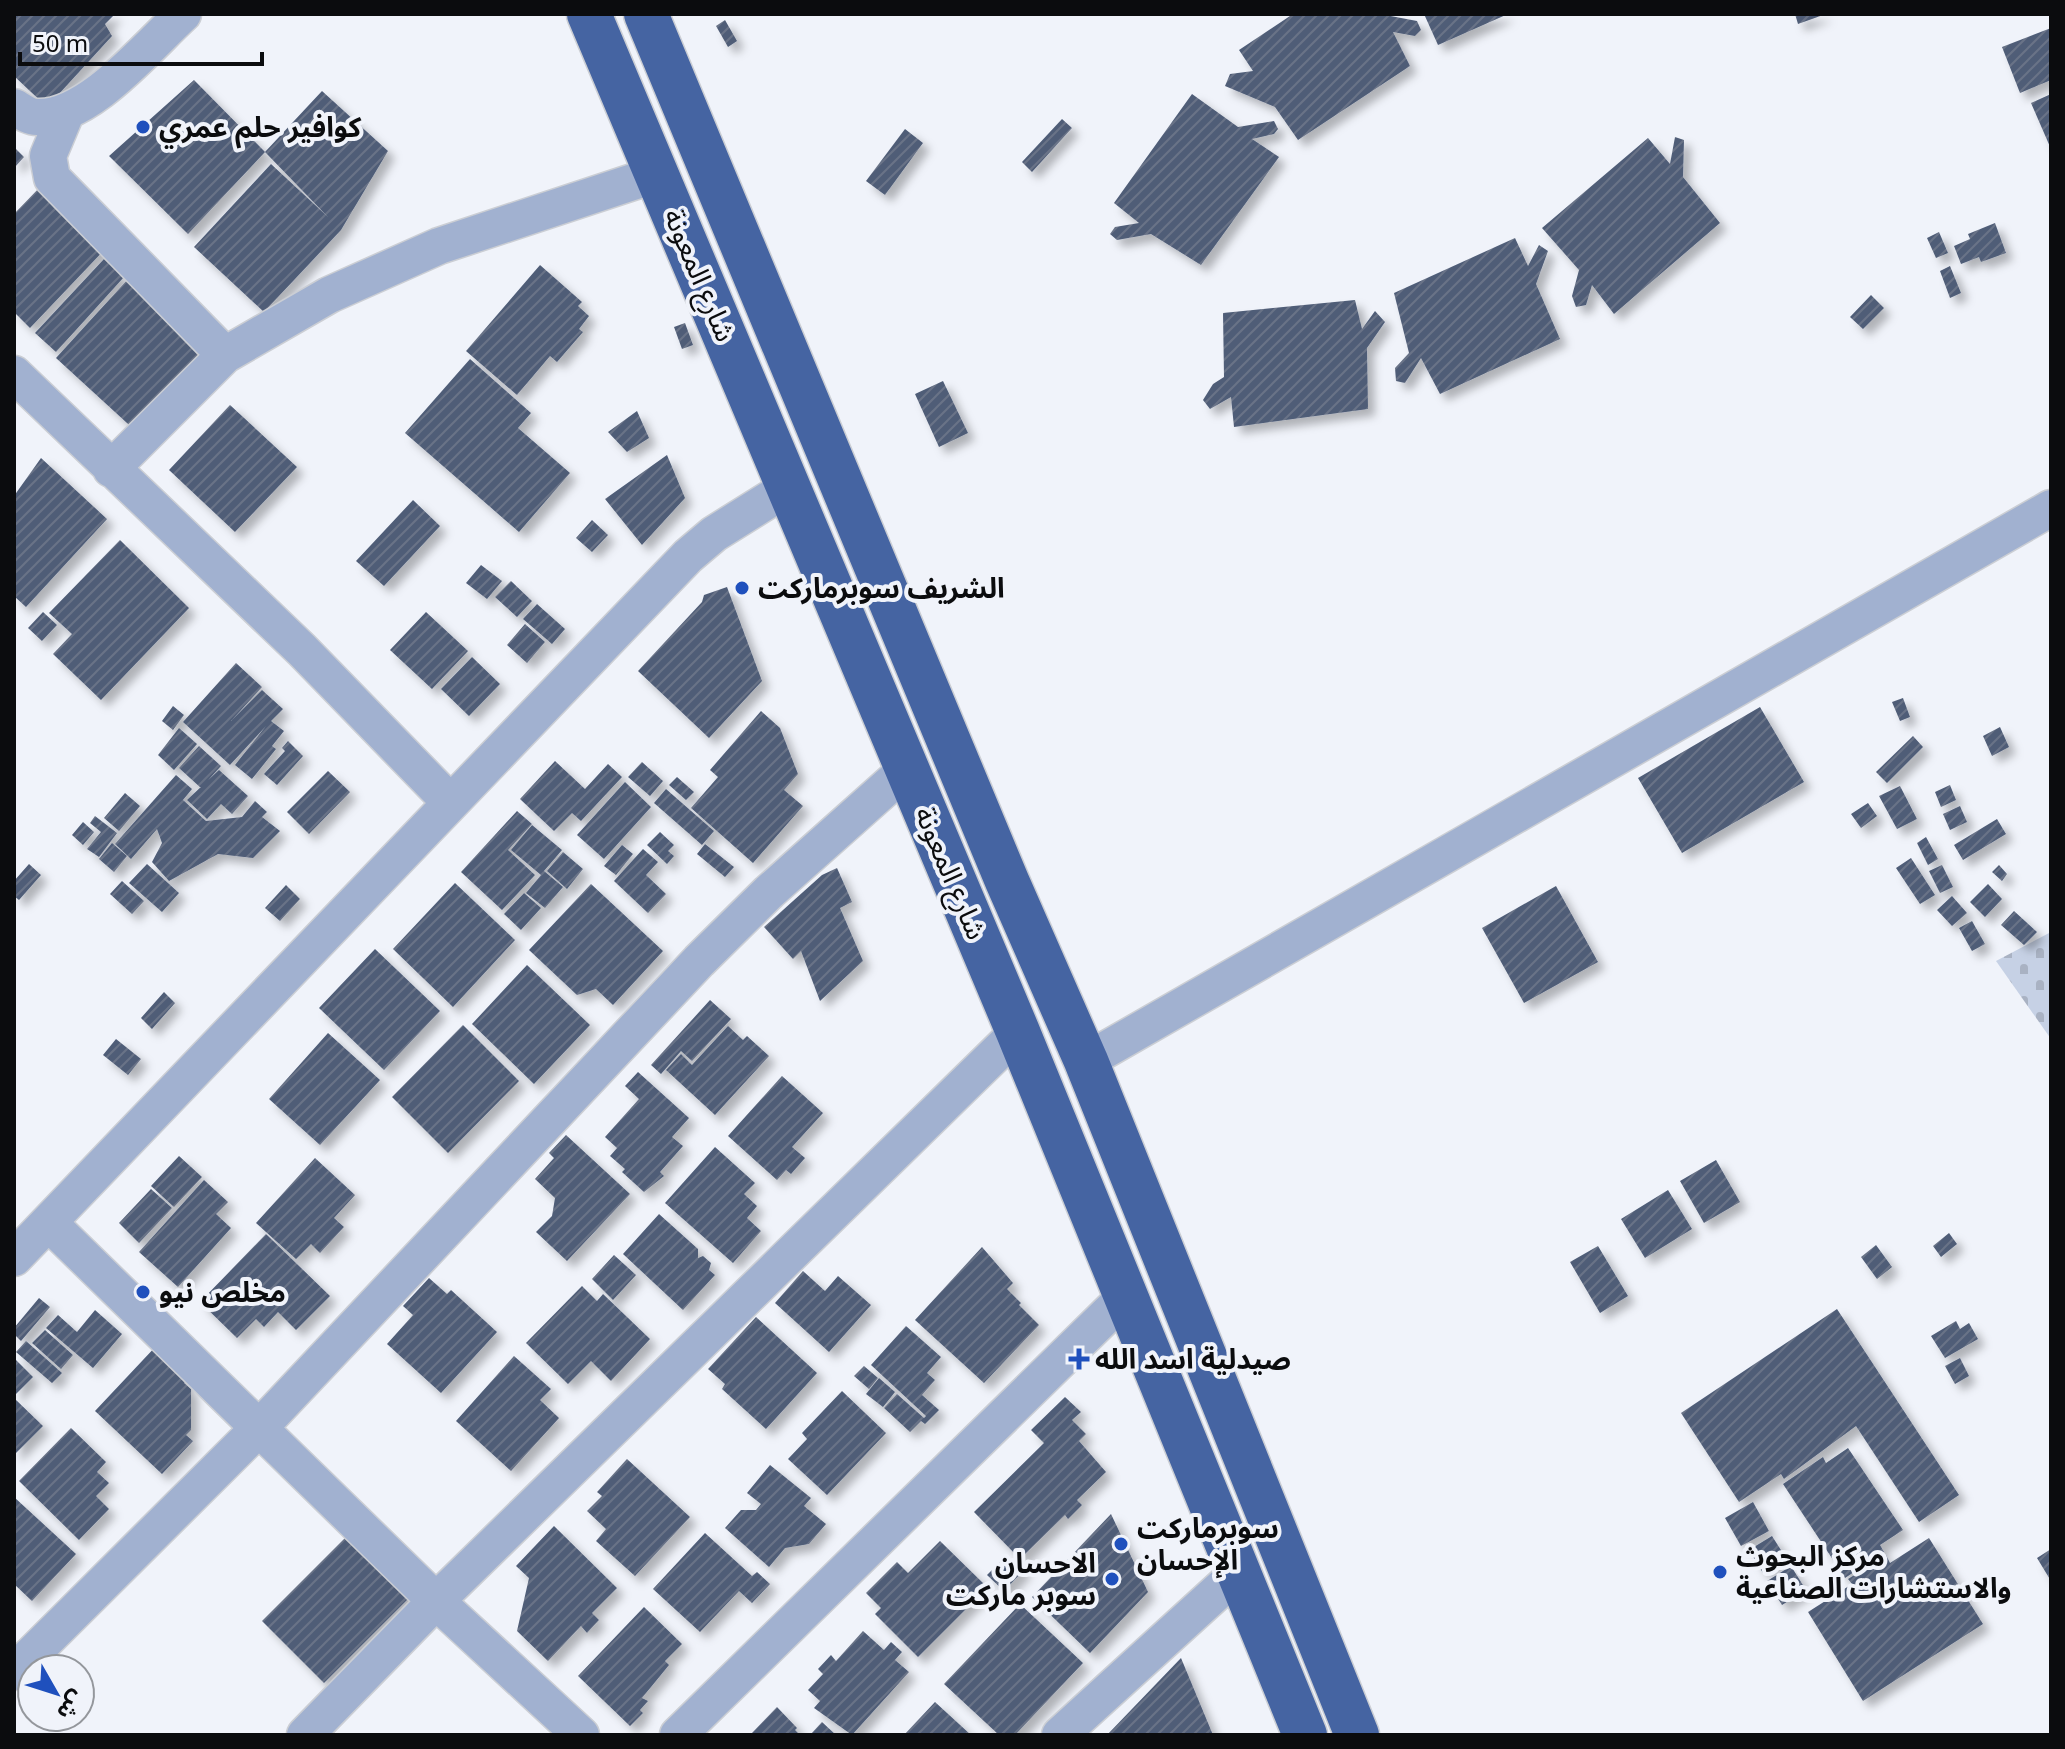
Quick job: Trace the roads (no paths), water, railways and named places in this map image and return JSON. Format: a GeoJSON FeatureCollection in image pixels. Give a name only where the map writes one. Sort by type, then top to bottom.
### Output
{"type":"FeatureCollection","features":[{"type":"Feature","properties":{"kind":"highway","name":"شارع المعونة"},"geometry":{"type":"LineString","coordinates":[[589,14],[1018,1032],[1305,1735]]}},
{"type":"Feature","properties":{"kind":"highway","name":"شارع المعونة"},"geometry":{"type":"LineString","coordinates":[[646,14],[1007,881],[1086,1061],[1357,1735]]}},
{"type":"Feature","properties":{"kind":"street"},"geometry":{"type":"LineString","coordinates":[[14,107],[34,118],[66,113],[87,101],[183,14]]}},
{"type":"Feature","properties":{"kind":"street"},"geometry":{"type":"LineString","coordinates":[[66,113],[48,156],[52,178],[225,355]]}},
{"type":"Feature","properties":{"kind":"street"},"geometry":{"type":"LineString","coordinates":[[111,469],[225,355],[329,295],[398,262],[657,174]]}},
{"type":"Feature","properties":{"kind":"street"},"geometry":{"type":"LineString","coordinates":[[14,374],[302,650],[449,801]]}},
{"type":"Feature","properties":{"kind":"street"},"geometry":{"type":"LineString","coordinates":[[14,1258],[449,801],[688,556],[714,534],[789,487]]}},
{"type":"Feature","properties":{"kind":"street"},"geometry":{"type":"LineString","coordinates":[[1086,1061],[2051,508]]}},
{"type":"Feature","properties":{"kind":"street"},"geometry":{"type":"LineString","coordinates":[[14,1672],[261,1426],[699,961],[769,892],[907,769]]}},
{"type":"Feature","properties":{"kind":"street"},"geometry":{"type":"LineString","coordinates":[[305,1735],[436,1601],[1018,1032]]}},
{"type":"Feature","properties":{"kind":"street"},"geometry":{"type":"LineString","coordinates":[[49,1223],[261,1426],[436,1601],[581,1735]]}},
{"type":"Feature","properties":{"kind":"street"},"geometry":{"type":"LineString","coordinates":[[678,1735],[1126,1296]]}},
{"type":"Feature","properties":{"kind":"street"},"geometry":{"type":"LineString","coordinates":[[1060,1735],[1239,1572]]}},
{"type":"Feature","properties":{"kind":"place","name":"كوافير حلم عمري"},"geometry":{"type":"Point","coordinates":[143,127]}},
{"type":"Feature","properties":{"kind":"place","name":"الشريف سوبرماركت"},"geometry":{"type":"Point","coordinates":[742,588]}},
{"type":"Feature","properties":{"kind":"place","name":"مخلص نيو"},"geometry":{"type":"Point","coordinates":[143,1292]}},
{"type":"Feature","properties":{"kind":"place","name":"صيدلية اسد الله"},"geometry":{"type":"Point","coordinates":[1079,1359]}},
{"type":"Feature","properties":{"kind":"place","name":"سوبرماركت الإحسان"},"geometry":{"type":"Point","coordinates":[1121,1544]}},
{"type":"Feature","properties":{"kind":"place","name":"مركز البحوث والاستشارات الصناعية"},"geometry":{"type":"Point","coordinates":[1720,1572]}},
{"type":"Feature","properties":{"kind":"place","name":"الاحسان سوبر ماركت"},"geometry":{"type":"Point","coordinates":[1112,1579]}}]}
